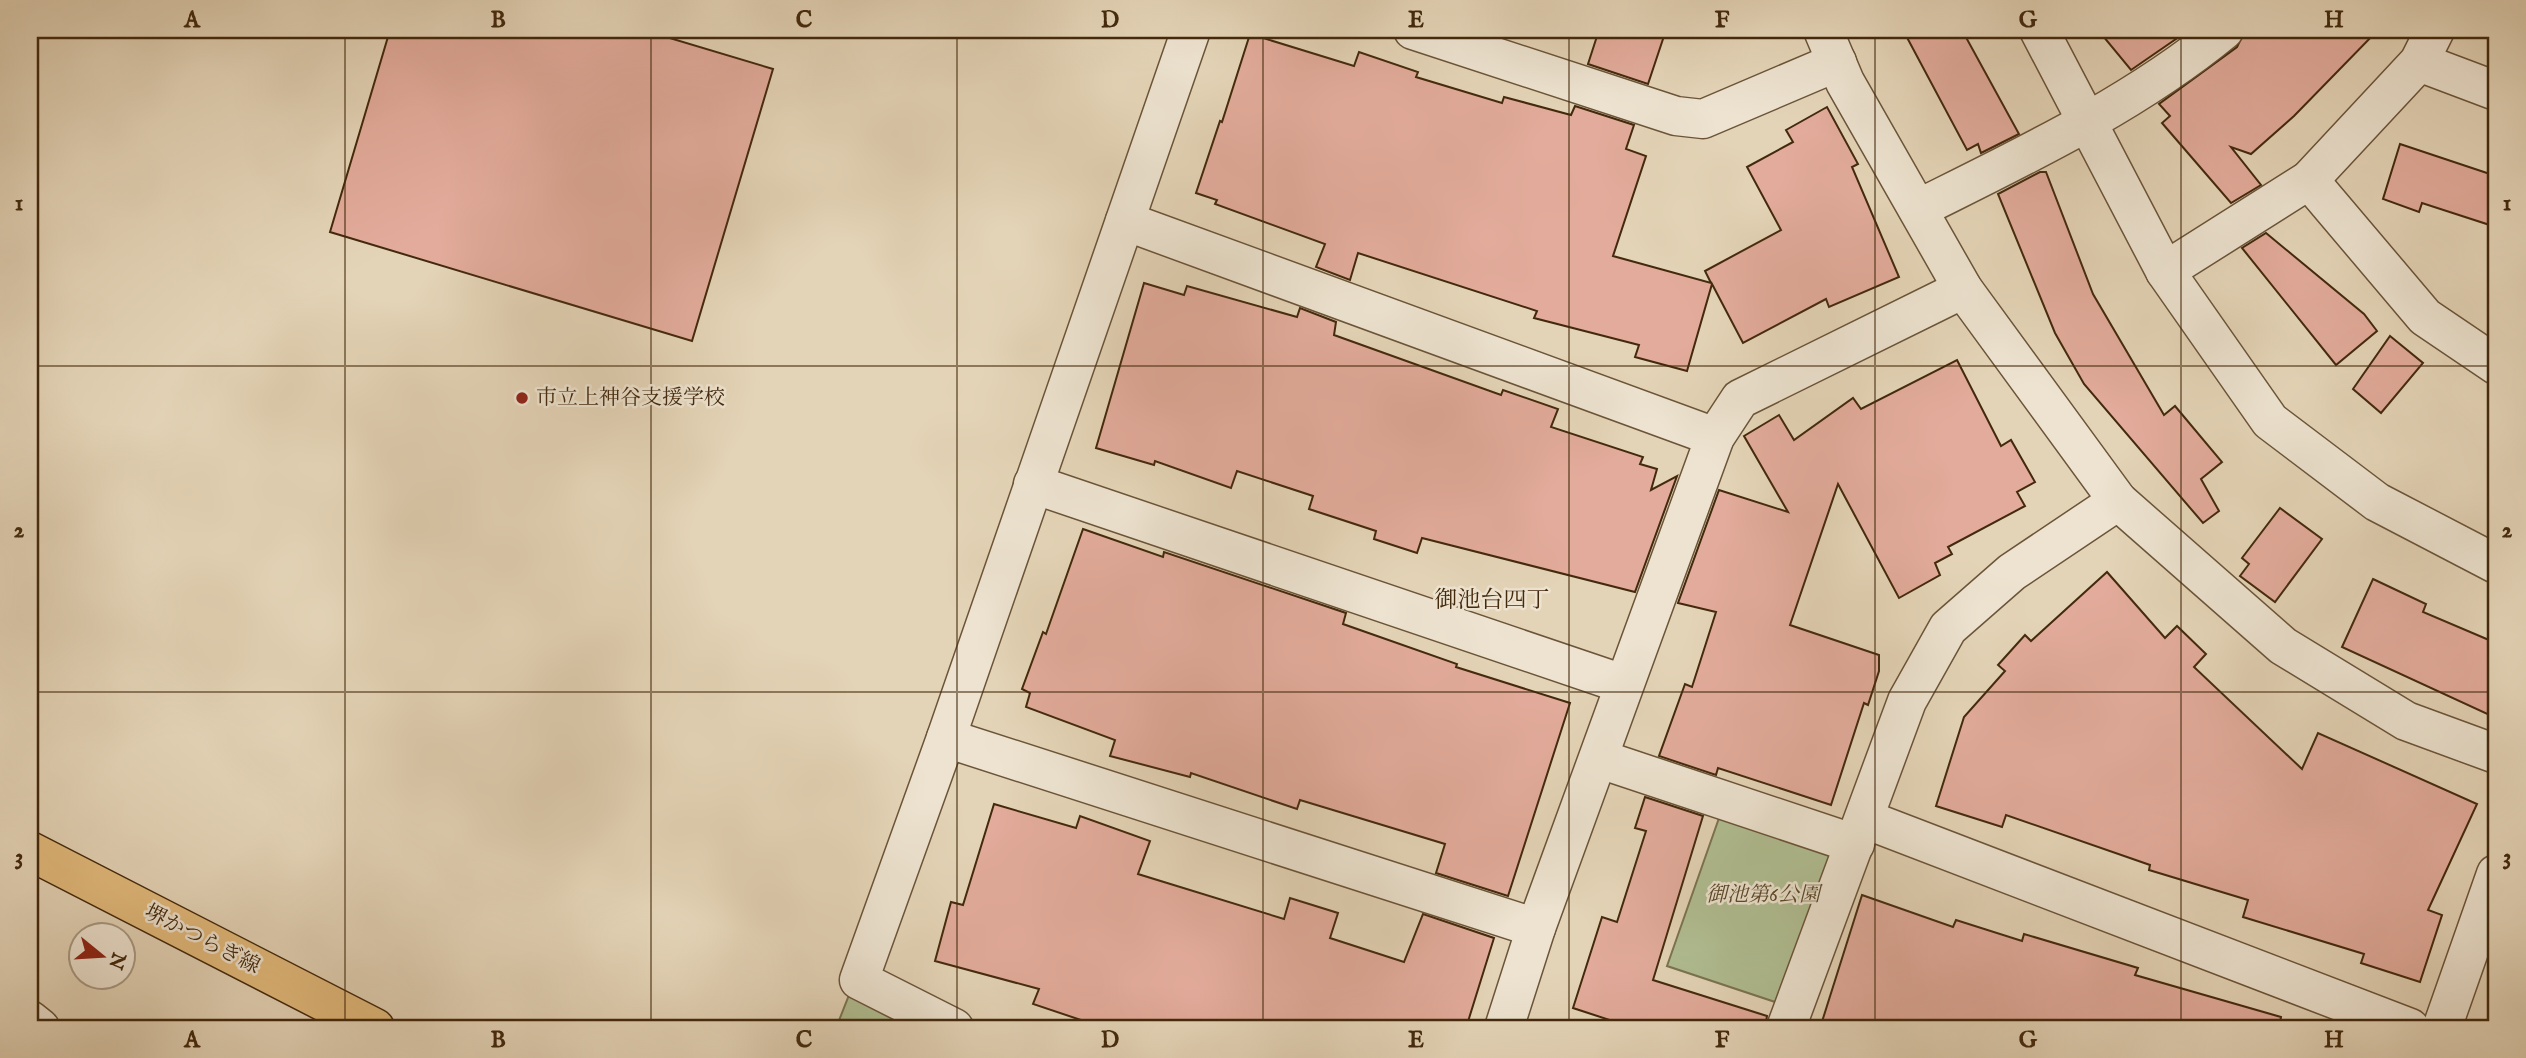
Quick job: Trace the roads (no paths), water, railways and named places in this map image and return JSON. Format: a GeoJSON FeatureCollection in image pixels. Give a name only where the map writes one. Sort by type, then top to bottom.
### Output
{"type":"FeatureCollection","features":[{"type":"Feature","properties":{"kind":"main road","name":"堺かつらぎ線"},"geometry":{"type":"LineString","coordinates":[[30,851],[375,1028]]}},
{"type":"Feature","properties":{"kind":"street"},"geometry":{"type":"LineString","coordinates":[[954,1028],[859,980],[946,738],[1191,30]]}},
{"type":"Feature","properties":{"kind":"street"},"geometry":{"type":"LineString","coordinates":[[1413,30],[1676,116],[1703,119],[1830,46],[1845,82],[1963,289],[2118,501],[2283,646],[2406,721],[2496,754]]}},
{"type":"Feature","properties":{"kind":"street"},"geometry":{"type":"LineString","coordinates":[[2039,30],[2165,271],[2270,421],[2377,502],[2496,564]]}},
{"type":"Feature","properties":{"kind":"street"},"geometry":{"type":"LineString","coordinates":[[1918,209],[2086,121],[2160,77],[2224,30]]}},
{"type":"Feature","properties":{"kind":"street"},"geometry":{"type":"LineString","coordinates":[[2165,271],[2309,180],[2427,46],[2496,91]]}},
{"type":"Feature","properties":{"kind":"street"},"geometry":{"type":"LineString","coordinates":[[2309,180],[2425,317],[2496,365]]}},
{"type":"Feature","properties":{"kind":"street"},"geometry":{"type":"LineString","coordinates":[[1125,221],[1715,437]]}},
{"type":"Feature","properties":{"kind":"street"},"geometry":{"type":"LineString","coordinates":[[1504,1028],[1536,928],[1600,758],[1623,684],[1715,437],[1740,399],[1963,289]]}},
{"type":"Feature","properties":{"kind":"street"},"geometry":{"type":"LineString","coordinates":[[1033,484],[1623,684]]}},
{"type":"Feature","properties":{"kind":"street"},"geometry":{"type":"LineString","coordinates":[[1786,1028],[1907,701],[1948,628],[2012,572],[2118,501]]}},
{"type":"Feature","properties":{"kind":"street"},"geometry":{"type":"LineString","coordinates":[[946,738],[1536,928]]}},
{"type":"Feature","properties":{"kind":"street"},"geometry":{"type":"LineString","coordinates":[[1600,758],[1860,831],[2410,1028]]}},
{"type":"Feature","properties":{"kind":"street"},"geometry":{"type":"LineString","coordinates":[[2442,1028],[2496,874]]}},
{"type":"Feature","properties":{"kind":"street"},"geometry":{"type":"LineString","coordinates":[[30,1020],[40,1028]]}},
{"type":"Feature","properties":{"kind":"place","name":"市立上神谷支援学校"},"geometry":{"type":"Point","coordinates":[522,398]}},
{"type":"Feature","properties":{"kind":"district","name":"御池台四丁"},"geometry":{"type":"Point","coordinates":[1492,600]}},
{"type":"Feature","properties":{"kind":"park label","name":"御池第6公園"},"geometry":{"type":"Point","coordinates":[1763,895]}}]}
